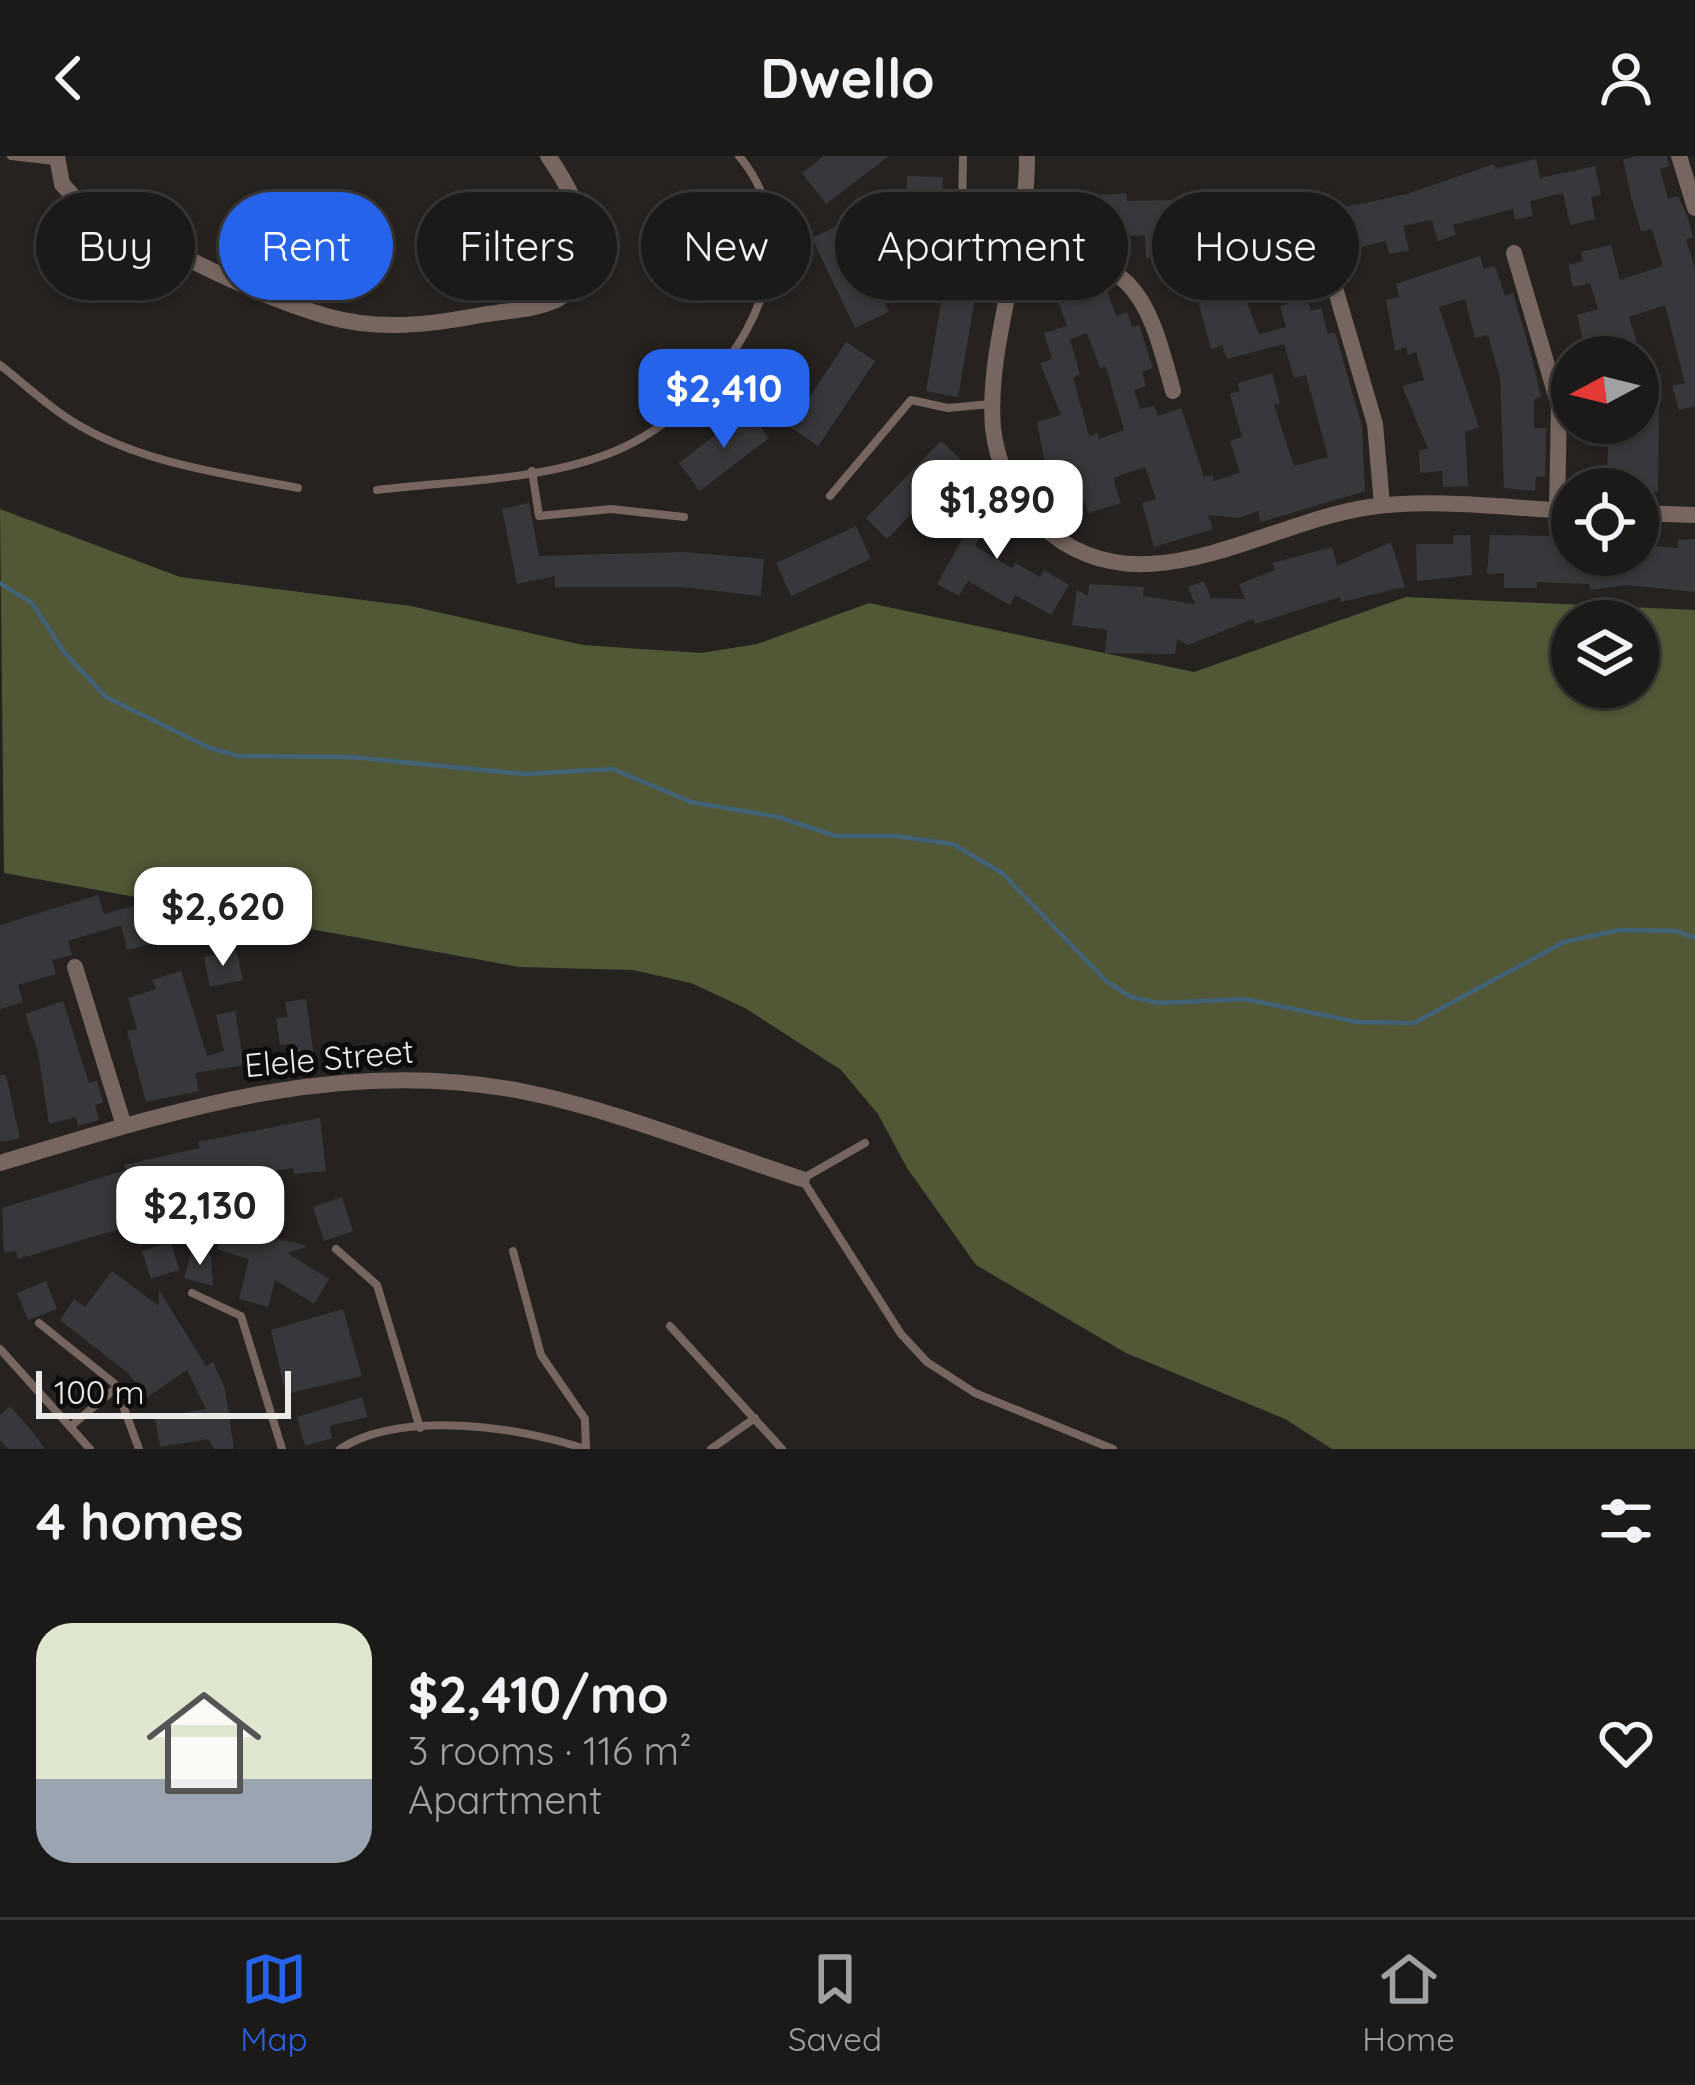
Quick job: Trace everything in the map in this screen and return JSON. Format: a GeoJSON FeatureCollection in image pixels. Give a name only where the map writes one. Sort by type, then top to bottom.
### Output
{"type":"FeatureCollection","features":[{"type":"Feature","properties":{"kind":"street"},"geometry":{"type":"LineString","coordinates":[[57,159],[65,189],[87,208],[297,306],[394,326],[539,305],[573,286],[585,262],[585,235],[568,188],[548,156]]}},
{"type":"Feature","properties":{"kind":"street"},"geometry":{"type":"LineString","coordinates":[[1023,192],[1027,156]]}},
{"type":"Feature","properties":{"kind":"street"},"geometry":{"type":"LineString","coordinates":[[1679,156],[1695,208]]}},
{"type":"Feature","properties":{"kind":"street"},"geometry":{"type":"LineString","coordinates":[[1514,253],[1559,406],[1562,468]]}},
{"type":"Feature","properties":{"kind":"street"},"geometry":{"type":"LineString","coordinates":[[1128,283],[1154,322],[1173,392]]}},
{"type":"Feature","properties":{"kind":"street"},"geometry":{"type":"LineString","coordinates":[[1010,300],[993,404],[999,458],[1023,505],[1062,542],[1111,562],[1181,561],[1382,506],[1551,510]]}},
{"type":"Feature","properties":{"kind":"street"},"geometry":{"type":"LineString","coordinates":[[1339,300],[1375,424],[1382,506]]}},
{"type":"Feature","properties":{"kind":"street"},"geometry":{"type":"LineString","coordinates":[[1659,514],[1695,515]]}},
{"type":"Feature","properties":{"kind":"street"},"geometry":{"type":"LineString","coordinates":[[75,967],[124,1126]]}},
{"type":"Feature","properties":{"kind":"street","name":"Elele Street"},"geometry":{"type":"LineString","coordinates":[[0,1163],[293,1084],[370,1078],[447,1080],[524,1092],[802,1179]]}},
{"type":"Feature","properties":{"kind":"lane"},"geometry":{"type":"LineString","coordinates":[[11,156],[57,159]]}},
{"type":"Feature","properties":{"kind":"lane"},"geometry":{"type":"LineString","coordinates":[[377,490],[583,463],[634,443],[680,412],[718,370],[760,303],[773,257],[768,209],[739,156]]}},
{"type":"Feature","properties":{"kind":"lane"},"geometry":{"type":"LineString","coordinates":[[962,192],[963,158]]}},
{"type":"Feature","properties":{"kind":"lane"},"geometry":{"type":"LineString","coordinates":[[0,365],[74,422],[104,438],[200,470],[298,488]]}},
{"type":"Feature","properties":{"kind":"lane"},"geometry":{"type":"LineString","coordinates":[[830,496],[911,400],[948,408],[993,404]]}},
{"type":"Feature","properties":{"kind":"lane"},"geometry":{"type":"LineString","coordinates":[[532,471],[539,516],[611,509],[684,517]]}},
{"type":"Feature","properties":{"kind":"lane"},"geometry":{"type":"LineString","coordinates":[[865,1143],[802,1179],[901,1334],[927,1362],[975,1393],[1113,1449]]}},
{"type":"Feature","properties":{"kind":"lane"},"geometry":{"type":"LineString","coordinates":[[336,1249],[377,1286],[420,1428]]}},
{"type":"Feature","properties":{"kind":"lane"},"geometry":{"type":"LineString","coordinates":[[340,1449],[382,1428],[526,1432],[585,1449],[585,1419],[542,1355],[513,1251]]}},
{"type":"Feature","properties":{"kind":"lane"},"geometry":{"type":"LineString","coordinates":[[192,1293],[240,1314],[282,1449]]}},
{"type":"Feature","properties":{"kind":"lane"},"geometry":{"type":"LineString","coordinates":[[39,1323],[117,1387],[139,1449]]}},
{"type":"Feature","properties":{"kind":"lane"},"geometry":{"type":"LineString","coordinates":[[670,1326],[782,1449]]}},
{"type":"Feature","properties":{"kind":"lane"},"geometry":{"type":"LineString","coordinates":[[0,1349],[90,1449]]}},
{"type":"Feature","properties":{"kind":"lane"},"geometry":{"type":"LineString","coordinates":[[70,1427],[117,1387]]}},
{"type":"Feature","properties":{"kind":"lane"},"geometry":{"type":"LineString","coordinates":[[711,1449],[755,1418]]}},
{"type":"Feature","properties":{"kind":"green space"},"geometry":{"type":"Polygon","coordinates":[[[0,509],[180,577],[411,606],[583,645],[701,653],[757,644],[869,603],[1194,672],[1406,597],[1551,604],[1551,708],[1659,708],[1659,608],[1695,610],[1695,1449],[1332,1449],[1285,1419],[1126,1353],[976,1265],[907,1168],[878,1114],[841,1070],[745,1008],[691,983],[633,970],[519,967],[4,873],[0,509]]]}},
{"type":"Feature","properties":{"kind":"building"},"geometry":{"type":"Polygon","coordinates":[[[824,156],[889,156],[842,192],[835,192],[826,204],[802,173],[824,156]]]}},
{"type":"Feature","properties":{"kind":"building"},"geometry":{"type":"Polygon","coordinates":[[[1667,156],[1669,166],[1660,169],[1668,199],[1678,196],[1688,218],[1693,237],[1686,239],[1695,269],[1695,406],[1679,410],[1672,386],[1685,383],[1665,305],[1629,317],[1635,336],[1582,336],[1577,315],[1598,309],[1590,283],[1573,287],[1568,265],[1583,261],[1581,252],[1611,245],[1620,280],[1663,266],[1652,229],[1641,232],[1623,160],[1667,156]]]}},
{"type":"Feature","properties":{"kind":"building"},"geometry":{"type":"Polygon","coordinates":[[[1536,159],[1540,178],[1595,166],[1601,195],[1591,197],[1595,219],[1570,225],[1563,193],[1530,201],[1533,216],[1515,220],[1513,209],[1453,225],[1456,235],[1438,241],[1432,220],[1403,226],[1409,250],[1389,254],[1386,241],[1359,248],[1359,204],[1407,194],[1494,164],[1495,169],[1536,159]]]}},
{"type":"Feature","properties":{"kind":"building"},"geometry":{"type":"Polygon","coordinates":[[[907,176],[943,177],[943,192],[906,192],[907,176]]]}},
{"type":"Feature","properties":{"kind":"building"},"geometry":{"type":"Polygon","coordinates":[[[1152,200],[1152,258],[1146,258],[1145,235],[1128,236],[1128,201],[1152,200]]]}},
{"type":"Feature","properties":{"kind":"building"},"geometry":{"type":"Polygon","coordinates":[[[835,227],[835,286],[812,238],[835,227]]]}},
{"type":"Feature","properties":{"kind":"building"},"geometry":{"type":"Polygon","coordinates":[[[1480,256],[1484,269],[1495,266],[1505,296],[1513,293],[1533,362],[1541,397],[1534,399],[1534,428],[1546,428],[1545,477],[1536,476],[1535,491],[1504,488],[1500,378],[1488,335],[1475,338],[1465,299],[1439,307],[1479,427],[1465,432],[1468,486],[1443,487],[1442,471],[1420,473],[1419,450],[1428,449],[1402,386],[1424,380],[1416,352],[1408,355],[1406,347],[1395,351],[1386,300],[1399,297],[1396,284],[1480,256]]]}},
{"type":"Feature","properties":{"kind":"building"},"geometry":{"type":"Polygon","coordinates":[[[842,300],[883,300],[889,312],[855,328],[842,300]]]}},
{"type":"Feature","properties":{"kind":"building"},"geometry":{"type":"Polygon","coordinates":[[[942,300],[975,300],[958,397],[926,391],[942,300]]]}},
{"type":"Feature","properties":{"kind":"building"},"geometry":{"type":"Polygon","coordinates":[[[1058,300],[1110,300],[1116,316],[1127,312],[1132,327],[1139,325],[1153,368],[1142,372],[1146,386],[1134,390],[1140,409],[1154,406],[1158,416],[1181,408],[1204,477],[1212,475],[1214,481],[1240,473],[1230,441],[1242,437],[1230,394],[1240,391],[1238,383],[1272,373],[1280,404],[1274,405],[1294,466],[1328,457],[1306,375],[1294,378],[1284,344],[1227,359],[1222,345],[1211,349],[1199,304],[1246,300],[1259,334],[1286,327],[1280,306],[1308,300],[1311,311],[1321,308],[1328,334],[1335,332],[1362,426],[1365,491],[1261,522],[1258,511],[1239,518],[1208,515],[1213,529],[1154,547],[1142,503],[1156,499],[1145,467],[1113,478],[1121,503],[1088,513],[1085,502],[1071,506],[1059,466],[1046,469],[1037,422],[1061,415],[1040,363],[1052,359],[1044,333],[1067,326],[1058,300]],[[1087,333],[1070,339],[1080,375],[1073,377],[1089,436],[1097,433],[1099,439],[1124,430],[1106,367],[1100,368],[1087,333]]]}},
{"type":"Feature","properties":{"kind":"building"},"geometry":{"type":"Polygon","coordinates":[[[846,342],[875,361],[818,446],[790,427],[846,342]]]}},
{"type":"Feature","properties":{"kind":"building"},"geometry":{"type":"Polygon","coordinates":[[[748,410],[769,438],[700,491],[679,463],[748,410]]]}},
{"type":"Feature","properties":{"kind":"building"},"geometry":{"type":"Polygon","coordinates":[[[941,441],[962,461],[887,539],[866,518],[941,441]]]}},
{"type":"Feature","properties":{"kind":"building"},"geometry":{"type":"Polygon","coordinates":[[[1608,444],[1658,444],[1658,468],[1607,468],[1608,444]]]}},
{"type":"Feature","properties":{"kind":"building"},"geometry":{"type":"Polygon","coordinates":[[[974,482],[995,483],[994,497],[1003,497],[1009,507],[1009,518],[992,517],[991,528],[985,528],[975,546],[1012,568],[1015,563],[1040,577],[1044,570],[1069,585],[1051,615],[1015,595],[1010,605],[968,581],[959,596],[937,584],[971,523],[974,482]]]}},
{"type":"Feature","properties":{"kind":"building"},"geometry":{"type":"Polygon","coordinates":[[[529,503],[539,556],[684,552],[764,559],[761,596],[681,587],[555,587],[555,576],[517,584],[502,509],[529,503]]]}},
{"type":"Feature","properties":{"kind":"building"},"geometry":{"type":"Polygon","coordinates":[[[856,526],[871,559],[791,596],[776,563],[856,526]]]}},
{"type":"Feature","properties":{"kind":"building"},"geometry":{"type":"Polygon","coordinates":[[[1551,530],[1551,576],[1659,576],[1659,546],[1678,548],[1678,540],[1695,539],[1695,592],[1627,585],[1590,590],[1590,584],[1537,582],[1537,588],[1504,588],[1504,573],[1487,574],[1490,535],[1550,536],[1551,530]]]}},
{"type":"Feature","properties":{"kind":"building"},"geometry":{"type":"Polygon","coordinates":[[[1453,535],[1470,535],[1472,575],[1417,581],[1416,544],[1453,544],[1453,535]]]}},
{"type":"Feature","properties":{"kind":"building"},"geometry":{"type":"Polygon","coordinates":[[[1391,542],[1405,587],[1341,602],[1340,597],[1255,624],[1253,619],[1188,645],[1177,639],[1175,654],[1105,653],[1107,630],[1072,625],[1077,590],[1088,596],[1089,584],[1144,587],[1143,596],[1195,604],[1188,587],[1204,581],[1211,598],[1245,599],[1239,584],[1275,570],[1272,563],[1332,547],[1337,566],[1391,542]]]}},
{"type":"Feature","properties":{"kind":"building"},"geometry":{"type":"Polygon","coordinates":[[[98,895],[104,914],[149,902],[159,942],[127,950],[121,925],[68,941],[72,955],[52,960],[56,974],[18,985],[23,1002],[0,1009],[0,925],[98,895]]]}},
{"type":"Feature","properties":{"kind":"building"},"geometry":{"type":"Polygon","coordinates":[[[236,950],[243,980],[210,987],[204,957],[236,950]]]}},
{"type":"Feature","properties":{"kind":"building"},"geometry":{"type":"Polygon","coordinates":[[[181,971],[207,1056],[224,1051],[216,1015],[235,1011],[244,1065],[195,1073],[199,1091],[146,1102],[127,1031],[137,1029],[128,998],[156,989],[152,980],[181,971]]]}},
{"type":"Feature","properties":{"kind":"building"},"geometry":{"type":"Polygon","coordinates":[[[306,999],[314,1058],[292,1061],[290,1044],[280,1045],[276,1018],[288,1017],[285,1002],[306,999]]]}},
{"type":"Feature","properties":{"kind":"building"},"geometry":{"type":"Polygon","coordinates":[[[63,1001],[89,1083],[97,1081],[103,1103],[95,1105],[99,1120],[78,1126],[76,1117],[49,1124],[38,1052],[25,1014],[63,1001]]]}},
{"type":"Feature","properties":{"kind":"building"},"geometry":{"type":"Polygon","coordinates":[[[0,1075],[6,1075],[20,1138],[0,1142],[0,1075]]]}},
{"type":"Feature","properties":{"kind":"building"},"geometry":{"type":"Polygon","coordinates":[[[320,1118],[326,1171],[294,1174],[293,1168],[240,1176],[243,1188],[180,1203],[193,1207],[18,1259],[16,1250],[4,1253],[2,1208],[126,1170],[124,1165],[200,1148],[198,1142],[320,1118]]]}},
{"type":"Feature","properties":{"kind":"building"},"geometry":{"type":"Polygon","coordinates":[[[342,1197],[353,1231],[324,1241],[313,1207],[342,1197]]]}},
{"type":"Feature","properties":{"kind":"building"},"geometry":{"type":"Polygon","coordinates":[[[227,1218],[258,1228],[256,1234],[309,1246],[287,1253],[329,1279],[314,1304],[275,1280],[268,1307],[239,1299],[249,1259],[217,1249],[227,1218]]]}},
{"type":"Feature","properties":{"kind":"building"},"geometry":{"type":"Polygon","coordinates":[[[171,1242],[179,1270],[151,1279],[142,1251],[171,1242]]]}},
{"type":"Feature","properties":{"kind":"building"},"geometry":{"type":"Polygon","coordinates":[[[192,1250],[211,1255],[213,1286],[184,1278],[192,1250]]]}},
{"type":"Feature","properties":{"kind":"building"},"geometry":{"type":"Polygon","coordinates":[[[112,1271],[159,1306],[159,1290],[206,1366],[213,1362],[225,1389],[234,1449],[214,1449],[208,1439],[160,1447],[155,1418],[206,1409],[187,1370],[146,1398],[129,1374],[60,1320],[74,1299],[85,1307],[112,1271]]]}},
{"type":"Feature","properties":{"kind":"building"},"geometry":{"type":"Polygon","coordinates":[[[46,1281],[57,1309],[28,1320],[17,1293],[46,1281]]]}},
{"type":"Feature","properties":{"kind":"building"},"geometry":{"type":"Polygon","coordinates":[[[343,1309],[362,1376],[286,1394],[271,1330],[343,1309]]]}},
{"type":"Feature","properties":{"kind":"building"},"geometry":{"type":"Polygon","coordinates":[[[362,1397],[367,1417],[329,1426],[332,1438],[305,1446],[297,1417],[362,1397]]]}},
{"type":"Feature","properties":{"kind":"building"},"geometry":{"type":"Polygon","coordinates":[[[10,1406],[45,1449],[8,1449],[0,1440],[0,1415],[10,1406]]]}},
{"type":"Feature","properties":{"kind":"waterway"},"geometry":{"type":"LineString","coordinates":[[0,583],[32,603],[64,652],[106,697],[210,748],[238,756],[351,757],[524,774],[613,769],[691,802],[778,817],[836,836],[895,836],[953,844],[1002,873],[1106,981],[1131,997],[1159,1003],[1245,999],[1357,1022],[1414,1023],[1564,942],[1619,930],[1676,931],[1695,938]]}}]}
